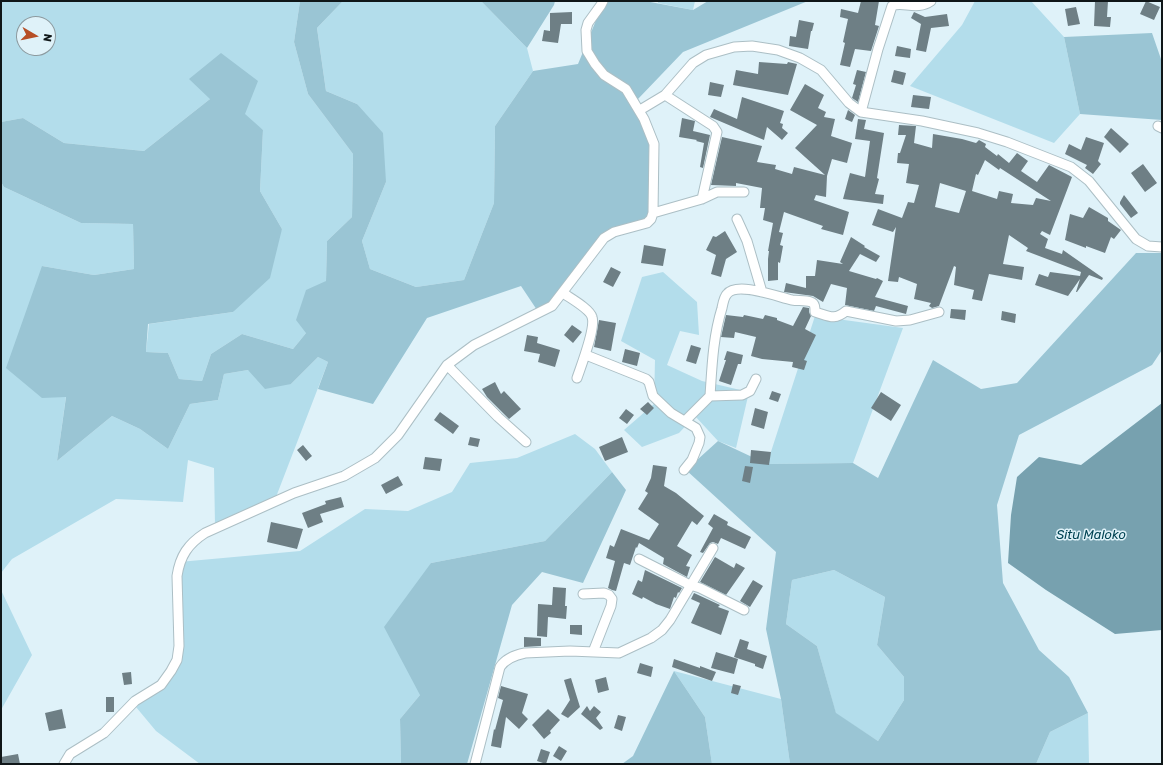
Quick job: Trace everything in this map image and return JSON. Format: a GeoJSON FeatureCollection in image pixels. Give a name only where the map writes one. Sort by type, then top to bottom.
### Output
{"type":"FeatureCollection","features":[{"type":"Feature","properties":{"kind":"street"},"geometry":{"type":"LineString","coordinates":[[64,764],[70,754],[104,733],[135,701],[161,685],[172,671],[177,660],[179,646],[178,567],[180,560],[194,540],[294,493],[344,476],[375,458],[398,435],[447,366],[474,345],[552,306],[604,238],[614,232],[647,223],[651,219],[654,213],[654,144],[640,110],[626,89],[604,75],[587,51],[586,30],[588,23],[603,1]]}},
{"type":"Feature","properties":{"kind":"street"},"geometry":{"type":"LineString","coordinates":[[861,112],[878,49],[892,6],[914,7],[925,5],[931,1]]}},
{"type":"Feature","properties":{"kind":"street"},"geometry":{"type":"LineString","coordinates":[[640,110],[665,95],[693,63],[706,55],[734,47],[752,46],[778,50],[800,58],[821,70],[849,103],[861,112],[922,121],[978,133],[1007,142],[1071,167],[1089,181],[1136,239],[1148,246],[1162,246]]}},
{"type":"Feature","properties":{"kind":"street"},"geometry":{"type":"LineString","coordinates":[[665,95],[713,126],[717,132],[702,199]]}},
{"type":"Feature","properties":{"kind":"street"},"geometry":{"type":"LineString","coordinates":[[654,213],[702,199],[717,192],[744,192]]}},
{"type":"Feature","properties":{"kind":"street"},"geometry":{"type":"LineString","coordinates":[[737,219],[747,241],[762,292]]}},
{"type":"Feature","properties":{"kind":"street"},"geometry":{"type":"LineString","coordinates":[[686,421],[710,396],[714,345],[718,320],[726,295],[730,291],[740,288],[793,300],[811,302],[814,305],[815,312],[834,318],[846,311],[896,321],[910,320],[939,312]]}},
{"type":"Feature","properties":{"kind":"street"},"geometry":{"type":"LineString","coordinates":[[563,293],[587,310],[592,317],[586,355],[577,378]]}},
{"type":"Feature","properties":{"kind":"street"},"geometry":{"type":"LineString","coordinates":[[586,355],[646,379],[649,382],[653,396],[671,413],[696,428],[700,437],[699,443],[692,460],[684,470]]}},
{"type":"Feature","properties":{"kind":"street"},"geometry":{"type":"LineString","coordinates":[[447,366],[498,417],[526,442]]}},
{"type":"Feature","properties":{"kind":"street"},"geometry":{"type":"LineString","coordinates":[[710,396],[742,395],[750,391],[756,379]]}},
{"type":"Feature","properties":{"kind":"street"},"geometry":{"type":"LineString","coordinates":[[475,764],[500,667],[504,660],[518,654],[525,653],[570,651],[619,653],[651,638],[662,630],[670,620],[713,548]]}},
{"type":"Feature","properties":{"kind":"street"},"geometry":{"type":"LineString","coordinates":[[639,559],[744,610]]}},
{"type":"Feature","properties":{"kind":"street"},"geometry":{"type":"LineString","coordinates":[[583,594],[604,593],[609,595],[612,599],[611,606],[593,652]]}},
{"type":"Feature","properties":{"kind":"shaded area"},"geometry":{"type":"Polygon","coordinates":[[[1,1],[300,1],[294,42],[308,94],[353,154],[352,217],[327,241],[326,281],[306,333],[293,349],[242,334],[211,354],[202,381],[179,379],[168,353],[146,352],[149,324],[233,312],[282,229],[260,191],[263,130],[210,99],[144,151],[64,143],[23,118],[1,122],[1,1]]]}},
{"type":"Feature","properties":{"kind":"shaded area"},"geometry":{"type":"Polygon","coordinates":[[[300,1],[343,1],[317,28],[326,91],[357,104],[383,133],[386,182],[362,241],[370,269],[416,287],[464,280],[494,203],[495,126],[533,71],[578,64],[604,1],[645,1],[693,10],[708,1],[808,1],[683,52],[638,99],[655,142],[649,217],[618,228],[595,246],[565,298],[539,313],[521,286],[427,318],[373,404],[318,389],[328,362],[318,357],[291,384],[265,389],[248,370],[224,374],[218,400],[190,404],[168,449],[140,429],[112,416],[57,461],[66,397],[42,398],[6,368],[42,266],[94,275],[134,269],[133,224],[81,223],[4,187],[1,182],[1,122],[23,118],[64,143],[144,151],[210,99],[189,79],[221,53],[258,81],[245,114],[263,130],[260,191],[282,229],[270,278],[233,312],[148,324],[146,352],[168,353],[179,379],[202,381],[211,354],[242,334],[293,349],[306,333],[296,320],[306,290],[326,281],[327,241],[352,217],[353,154],[308,94],[294,42],[300,1]]]}},
{"type":"Feature","properties":{"kind":"shaded area"},"geometry":{"type":"Polygon","coordinates":[[[343,1],[481,1],[527,48],[533,71],[495,126],[494,203],[464,280],[416,287],[370,269],[362,241],[386,182],[357,104],[326,91],[317,28],[343,1]]]}},
{"type":"Feature","properties":{"kind":"shaded area"},"geometry":{"type":"Polygon","coordinates":[[[481,1],[555,1],[527,48],[481,1]]]}},
{"type":"Feature","properties":{"kind":"shaded area"},"geometry":{"type":"Polygon","coordinates":[[[658,1],[695,1],[693,10],[658,3],[658,1]]]}},
{"type":"Feature","properties":{"kind":"shaded area"},"geometry":{"type":"Polygon","coordinates":[[[975,1],[1031,1],[1064,37],[1080,114],[1054,143],[910,86],[962,25],[975,1]]]}},
{"type":"Feature","properties":{"kind":"shaded area"},"geometry":{"type":"Polygon","coordinates":[[[1152,33],[1162,62],[1162,120],[1080,114],[1064,37],[1152,33]]]}},
{"type":"Feature","properties":{"kind":"shaded area"},"geometry":{"type":"Polygon","coordinates":[[[1,182],[4,187],[81,223],[133,224],[134,269],[94,275],[42,266],[66,396],[57,461],[112,416],[140,429],[168,449],[190,404],[218,400],[224,374],[248,370],[291,384],[318,357],[328,362],[276,497],[215,525],[214,468],[188,460],[183,502],[116,499],[12,559],[1,573],[1,182]]]}},
{"type":"Feature","properties":{"kind":"shaded area"},"geometry":{"type":"Polygon","coordinates":[[[1136,253],[1162,253],[1162,350],[1152,365],[1019,435],[997,505],[1003,583],[1039,650],[1069,677],[1088,713],[1050,732],[1036,764],[790,764],[781,699],[766,629],[776,552],[686,470],[718,441],[767,464],[853,463],[878,478],[933,360],[981,389],[1017,383],[1136,253]],[[834,570],[792,580],[786,624],[817,646],[836,713],[878,741],[904,700],[904,677],[877,645],[885,597],[834,570]]]}},
{"type":"Feature","properties":{"kind":"shaded area"},"geometry":{"type":"Polygon","coordinates":[[[663,272],[697,302],[699,335],[680,331],[667,365],[702,381],[749,392],[736,448],[718,441],[695,416],[679,433],[642,447],[624,430],[654,404],[655,360],[621,341],[642,277],[663,272]]]}},
{"type":"Feature","properties":{"kind":"shaded area"},"geometry":{"type":"Polygon","coordinates":[[[815,316],[903,328],[853,463],[767,464],[815,316]]]}},
{"type":"Feature","properties":{"kind":"shaded area"},"geometry":{"type":"Polygon","coordinates":[[[575,434],[595,449],[612,472],[545,541],[431,563],[420,695],[400,719],[401,764],[200,764],[156,731],[136,707],[168,672],[180,642],[179,562],[300,551],[365,509],[408,511],[452,492],[470,463],[517,458],[575,434]]]}},
{"type":"Feature","properties":{"kind":"shaded area"},"geometry":{"type":"Polygon","coordinates":[[[612,472],[626,490],[583,583],[542,572],[512,605],[467,764],[401,764],[400,719],[420,695],[384,627],[431,563],[545,541],[612,472]]]}},
{"type":"Feature","properties":{"kind":"shaded area"},"geometry":{"type":"Polygon","coordinates":[[[834,570],[885,597],[877,645],[904,677],[904,700],[878,741],[836,714],[817,646],[786,624],[792,580],[834,570]]]}},
{"type":"Feature","properties":{"kind":"shaded area"},"geometry":{"type":"Polygon","coordinates":[[[1,590],[32,655],[1,710],[1,590]]]}},
{"type":"Feature","properties":{"kind":"shaded area"},"geometry":{"type":"Polygon","coordinates":[[[674,671],[781,699],[790,764],[712,764],[705,717],[674,671]]]}},
{"type":"Feature","properties":{"kind":"shaded area"},"geometry":{"type":"Polygon","coordinates":[[[674,671],[705,717],[712,764],[622,764],[633,756],[674,671]]]}},
{"type":"Feature","properties":{"kind":"shaded area"},"geometry":{"type":"Polygon","coordinates":[[[1088,713],[1089,764],[1036,764],[1050,732],[1088,713]]]}},
{"type":"Feature","properties":{"kind":"water","name":"Situ Maloko"},"geometry":{"type":"Polygon","coordinates":[[[1162,403],[1162,630],[1115,634],[1046,590],[1008,563],[1011,515],[1017,477],[1039,457],[1081,465],[1162,403]]]}},
{"type":"Feature","properties":{"kind":"building"},"geometry":{"type":"Polygon","coordinates":[[[861,1],[879,1],[875,25],[879,26],[871,51],[855,49],[850,67],[840,65],[848,19],[840,17],[841,9],[858,13],[861,1]]]}},
{"type":"Feature","properties":{"kind":"building"},"geometry":{"type":"Polygon","coordinates":[[[1095,1],[1108,1],[1107,17],[1111,17],[1110,27],[1094,26],[1095,1]]]}},
{"type":"Feature","properties":{"kind":"building"},"geometry":{"type":"Polygon","coordinates":[[[1146,1],[1160,7],[1154,20],[1140,14],[1146,1]]]}},
{"type":"Feature","properties":{"kind":"building"},"geometry":{"type":"Polygon","coordinates":[[[1076,7],[1080,24],[1068,26],[1065,9],[1076,7]]]}},
{"type":"Feature","properties":{"kind":"building"},"geometry":{"type":"Polygon","coordinates":[[[572,12],[572,24],[561,24],[558,43],[542,41],[544,30],[550,31],[550,13],[572,12]]]}},
{"type":"Feature","properties":{"kind":"building"},"geometry":{"type":"Polygon","coordinates":[[[914,12],[925,17],[947,14],[949,26],[931,28],[926,52],[916,50],[921,24],[911,18],[914,12]]]}},
{"type":"Feature","properties":{"kind":"building"},"geometry":{"type":"Polygon","coordinates":[[[799,20],[814,23],[808,49],[789,46],[790,36],[796,37],[799,20]]]}},
{"type":"Feature","properties":{"kind":"building"},"geometry":{"type":"Polygon","coordinates":[[[897,46],[911,49],[910,58],[895,56],[897,46]]]}},
{"type":"Feature","properties":{"kind":"building"},"geometry":{"type":"Polygon","coordinates":[[[759,62],[787,64],[788,62],[797,64],[788,95],[733,85],[736,70],[758,74],[759,62]]]}},
{"type":"Feature","properties":{"kind":"building"},"geometry":{"type":"Polygon","coordinates":[[[857,70],[866,72],[858,102],[852,98],[856,85],[853,84],[857,70]]]}},
{"type":"Feature","properties":{"kind":"building"},"geometry":{"type":"Polygon","coordinates":[[[894,70],[906,73],[903,85],[891,82],[894,70]]]}},
{"type":"Feature","properties":{"kind":"building"},"geometry":{"type":"Polygon","coordinates":[[[710,82],[724,85],[721,97],[708,95],[710,82]]]}},
{"type":"Feature","properties":{"kind":"building"},"geometry":{"type":"Polygon","coordinates":[[[805,84],[824,95],[818,108],[826,112],[824,117],[835,119],[831,136],[852,143],[847,163],[832,159],[827,176],[826,197],[816,195],[814,200],[849,212],[843,235],[821,229],[823,226],[784,212],[779,232],[783,233],[780,245],[783,246],[780,263],[778,262],[778,280],[768,281],[768,251],[773,223],[763,220],[765,208],[760,208],[762,188],[736,183],[736,186],[711,185],[722,137],[762,146],[757,162],[776,165],[775,169],[792,174],[794,167],[825,175],[795,148],[817,125],[790,110],[805,84]]]}},
{"type":"Feature","properties":{"kind":"building"},"geometry":{"type":"Polygon","coordinates":[[[913,95],[931,97],[929,109],[911,107],[913,95]]]}},
{"type":"Feature","properties":{"kind":"building"},"geometry":{"type":"Polygon","coordinates":[[[742,97],[784,111],[780,123],[783,124],[782,128],[788,133],[782,140],[767,127],[764,140],[710,117],[714,109],[737,119],[742,97]]]}},
{"type":"Feature","properties":{"kind":"building"},"geometry":{"type":"Polygon","coordinates":[[[848,110],[855,115],[852,122],[845,119],[848,110]]]}},
{"type":"Feature","properties":{"kind":"building"},"geometry":{"type":"Polygon","coordinates":[[[682,118],[695,121],[693,131],[710,135],[703,168],[700,167],[704,143],[696,141],[697,140],[679,137],[682,118]]]}},
{"type":"Feature","properties":{"kind":"building"},"geometry":{"type":"Polygon","coordinates":[[[858,119],[866,120],[864,129],[884,133],[877,178],[879,179],[875,194],[884,195],[883,204],[843,199],[850,173],[865,177],[870,141],[855,139],[858,119]]]}},
{"type":"Feature","properties":{"kind":"building"},"geometry":{"type":"Polygon","coordinates":[[[899,125],[916,126],[914,143],[932,148],[933,134],[976,143],[979,140],[986,144],[985,147],[997,156],[998,154],[1009,163],[1017,153],[1028,161],[1021,171],[1037,182],[1049,165],[1072,177],[1050,235],[1042,231],[1040,234],[1048,239],[1045,248],[1062,254],[1063,250],[1103,278],[1102,280],[1089,275],[1076,292],[1080,279],[1068,296],[1035,285],[1039,274],[1048,277],[1050,272],[1080,276],[1081,272],[1026,251],[1028,248],[1009,235],[1003,264],[1024,267],[1022,280],[989,274],[982,301],[972,299],[974,290],[954,285],[956,267],[954,266],[939,306],[932,308],[929,306],[931,303],[914,299],[917,284],[899,277],[898,282],[888,281],[896,227],[893,232],[872,225],[878,209],[902,218],[908,202],[914,203],[919,185],[906,183],[909,164],[897,163],[898,153],[900,153],[906,135],[898,135],[899,125]],[[985,160],[978,175],[976,174],[972,191],[997,199],[999,191],[1013,194],[1011,203],[1033,205],[1036,198],[1051,201],[1000,168],[999,170],[985,160]],[[940,183],[935,207],[959,213],[966,191],[940,183]]]}},
{"type":"Feature","properties":{"kind":"building"},"geometry":{"type":"Polygon","coordinates":[[[1111,128],[1129,144],[1120,153],[1104,137],[1111,128]]]}},
{"type":"Feature","properties":{"kind":"building"},"geometry":{"type":"Polygon","coordinates":[[[1086,137],[1104,143],[1098,161],[1101,164],[1093,174],[1085,168],[1087,165],[1065,154],[1069,144],[1081,150],[1086,137]]]}},
{"type":"Feature","properties":{"kind":"building"},"geometry":{"type":"Polygon","coordinates":[[[1143,164],[1157,183],[1145,192],[1131,173],[1143,164]]]}},
{"type":"Feature","properties":{"kind":"building"},"geometry":{"type":"Polygon","coordinates":[[[1124,195],[1138,213],[1131,218],[1120,204],[1124,195]]]}},
{"type":"Feature","properties":{"kind":"building"},"geometry":{"type":"Polygon","coordinates":[[[1089,207],[1108,218],[1108,221],[1121,230],[1114,239],[1111,237],[1105,253],[1065,240],[1070,214],[1083,218],[1089,207]]]}},
{"type":"Feature","properties":{"kind":"building"},"geometry":{"type":"Polygon","coordinates":[[[725,231],[737,252],[726,259],[721,277],[711,274],[716,255],[706,250],[713,236],[716,237],[725,231]]]}},
{"type":"Feature","properties":{"kind":"building"},"geometry":{"type":"Polygon","coordinates":[[[851,237],[865,246],[864,247],[880,256],[876,262],[860,254],[849,271],[883,281],[875,297],[908,306],[906,314],[876,306],[874,311],[845,305],[847,288],[831,284],[823,302],[813,296],[784,292],[786,283],[806,288],[806,276],[815,276],[817,260],[843,264],[840,262],[851,237]]]}},
{"type":"Feature","properties":{"kind":"building"},"geometry":{"type":"Polygon","coordinates":[[[644,245],[666,249],[663,266],[641,263],[644,245]]]}},
{"type":"Feature","properties":{"kind":"building"},"geometry":{"type":"Polygon","coordinates":[[[611,267],[621,272],[613,287],[603,282],[611,267]]]}},
{"type":"Feature","properties":{"kind":"building"},"geometry":{"type":"Polygon","coordinates":[[[803,307],[809,308],[811,316],[805,329],[816,335],[804,360],[807,361],[804,370],[792,367],[793,362],[762,359],[751,356],[756,337],[735,332],[734,338],[721,337],[726,315],[743,317],[744,315],[763,319],[765,315],[777,318],[777,320],[793,326],[803,307]]]}},
{"type":"Feature","properties":{"kind":"building"},"geometry":{"type":"Polygon","coordinates":[[[951,309],[966,310],[965,320],[950,318],[951,309]]]}},
{"type":"Feature","properties":{"kind":"building"},"geometry":{"type":"Polygon","coordinates":[[[1002,311],[1016,314],[1015,323],[1001,320],[1002,311]]]}},
{"type":"Feature","properties":{"kind":"building"},"geometry":{"type":"Polygon","coordinates":[[[599,320],[616,323],[611,351],[594,347],[599,320]]]}},
{"type":"Feature","properties":{"kind":"building"},"geometry":{"type":"Polygon","coordinates":[[[572,325],[582,332],[573,343],[564,335],[572,325]]]}},
{"type":"Feature","properties":{"kind":"building"},"geometry":{"type":"Polygon","coordinates":[[[527,335],[538,337],[537,343],[560,350],[555,367],[538,362],[540,354],[524,351],[527,335]]]}},
{"type":"Feature","properties":{"kind":"building"},"geometry":{"type":"Polygon","coordinates":[[[691,345],[701,348],[696,364],[686,361],[691,345]]]}},
{"type":"Feature","properties":{"kind":"building"},"geometry":{"type":"Polygon","coordinates":[[[625,349],[640,353],[637,366],[622,362],[625,349]]]}},
{"type":"Feature","properties":{"kind":"building"},"geometry":{"type":"Polygon","coordinates":[[[727,351],[743,355],[741,364],[738,364],[731,385],[719,381],[726,360],[724,360],[727,351]]]}},
{"type":"Feature","properties":{"kind":"building"},"geometry":{"type":"Polygon","coordinates":[[[495,382],[501,394],[504,391],[521,409],[509,419],[487,397],[482,389],[495,382]]]}},
{"type":"Feature","properties":{"kind":"building"},"geometry":{"type":"Polygon","coordinates":[[[772,391],[781,394],[778,402],[769,399],[772,391]]]}},
{"type":"Feature","properties":{"kind":"building"},"geometry":{"type":"Polygon","coordinates":[[[881,392],[901,405],[891,421],[871,408],[881,392]]]}},
{"type":"Feature","properties":{"kind":"building"},"geometry":{"type":"Polygon","coordinates":[[[648,402],[654,408],[647,415],[640,409],[648,402]]]}},
{"type":"Feature","properties":{"kind":"building"},"geometry":{"type":"Polygon","coordinates":[[[755,408],[768,412],[764,429],[751,425],[755,408]]]}},
{"type":"Feature","properties":{"kind":"building"},"geometry":{"type":"Polygon","coordinates":[[[626,409],[634,415],[627,424],[619,418],[626,409]]]}},
{"type":"Feature","properties":{"kind":"building"},"geometry":{"type":"Polygon","coordinates":[[[440,412],[459,426],[453,434],[434,420],[440,412]]]}},
{"type":"Feature","properties":{"kind":"building"},"geometry":{"type":"Polygon","coordinates":[[[470,437],[480,439],[478,447],[468,445],[470,437]]]}},
{"type":"Feature","properties":{"kind":"building"},"geometry":{"type":"Polygon","coordinates":[[[622,437],[628,452],[605,461],[599,447],[622,437]]]}},
{"type":"Feature","properties":{"kind":"building"},"geometry":{"type":"Polygon","coordinates":[[[303,445],[312,456],[306,461],[297,450],[303,445]]]}},
{"type":"Feature","properties":{"kind":"building"},"geometry":{"type":"Polygon","coordinates":[[[751,450],[771,452],[769,465],[750,463],[751,450]]]}},
{"type":"Feature","properties":{"kind":"building"},"geometry":{"type":"Polygon","coordinates":[[[425,457],[442,459],[440,471],[423,469],[425,457]]]}},
{"type":"Feature","properties":{"kind":"building"},"geometry":{"type":"Polygon","coordinates":[[[653,465],[667,467],[664,486],[676,493],[704,516],[697,525],[692,521],[677,546],[692,555],[686,566],[690,567],[687,577],[663,564],[664,558],[639,543],[637,548],[636,547],[630,565],[624,563],[616,591],[612,590],[608,588],[615,561],[606,558],[610,545],[614,547],[621,529],[649,540],[659,524],[638,509],[648,493],[645,491],[651,478],[653,465]]]}},
{"type":"Feature","properties":{"kind":"building"},"geometry":{"type":"Polygon","coordinates":[[[745,466],[753,467],[750,483],[742,481],[745,466]]]}},
{"type":"Feature","properties":{"kind":"building"},"geometry":{"type":"Polygon","coordinates":[[[398,476],[403,485],[386,494],[381,485],[398,476]]]}},
{"type":"Feature","properties":{"kind":"building"},"geometry":{"type":"Polygon","coordinates":[[[341,497],[344,507],[320,514],[323,522],[308,528],[302,513],[326,504],[325,501],[341,497]]]}},
{"type":"Feature","properties":{"kind":"building"},"geometry":{"type":"Polygon","coordinates":[[[714,514],[728,522],[727,525],[751,537],[745,549],[721,538],[718,544],[713,542],[710,543],[703,553],[700,552],[713,528],[708,524],[714,514]]]}},
{"type":"Feature","properties":{"kind":"building"},"geometry":{"type":"Polygon","coordinates":[[[271,522],[303,529],[297,549],[267,542],[271,522]]]}},
{"type":"Feature","properties":{"kind":"building"},"geometry":{"type":"Polygon","coordinates":[[[715,557],[734,568],[736,563],[745,568],[726,595],[700,582],[715,557]]]}},
{"type":"Feature","properties":{"kind":"building"},"geometry":{"type":"Polygon","coordinates":[[[645,570],[682,588],[679,593],[678,592],[676,598],[674,597],[670,609],[643,597],[642,599],[632,594],[638,580],[642,582],[645,570]]]}},
{"type":"Feature","properties":{"kind":"building"},"geometry":{"type":"Polygon","coordinates":[[[753,580],[763,586],[750,607],[740,601],[753,580]]]}},
{"type":"Feature","properties":{"kind":"building"},"geometry":{"type":"Polygon","coordinates":[[[553,587],[566,588],[566,619],[548,617],[547,637],[537,636],[538,604],[552,605],[553,587]]]}},
{"type":"Feature","properties":{"kind":"building"},"geometry":{"type":"Polygon","coordinates":[[[694,593],[720,605],[718,607],[729,611],[721,635],[691,623],[700,603],[691,599],[694,593]]]}},
{"type":"Feature","properties":{"kind":"building"},"geometry":{"type":"Polygon","coordinates":[[[570,625],[582,625],[582,635],[570,634],[570,625]]]}},
{"type":"Feature","properties":{"kind":"building"},"geometry":{"type":"Polygon","coordinates":[[[524,637],[541,638],[541,646],[524,647],[524,637]]]}},
{"type":"Feature","properties":{"kind":"building"},"geometry":{"type":"Polygon","coordinates":[[[740,639],[749,642],[747,649],[767,656],[763,669],[755,666],[755,664],[734,657],[740,639]]]}},
{"type":"Feature","properties":{"kind":"building"},"geometry":{"type":"Polygon","coordinates":[[[716,652],[738,659],[734,674],[711,668],[716,652]]]}},
{"type":"Feature","properties":{"kind":"building"},"geometry":{"type":"Polygon","coordinates":[[[674,659],[716,672],[712,681],[672,667],[674,659]]]}},
{"type":"Feature","properties":{"kind":"building"},"geometry":{"type":"Polygon","coordinates":[[[640,663],[653,667],[651,677],[637,673],[640,663]]]}},
{"type":"Feature","properties":{"kind":"building"},"geometry":{"type":"Polygon","coordinates":[[[131,672],[132,684],[124,685],[122,673],[131,672]]]}},
{"type":"Feature","properties":{"kind":"building"},"geometry":{"type":"Polygon","coordinates":[[[606,677],[609,690],[598,693],[595,680],[606,677]]]}},
{"type":"Feature","properties":{"kind":"building"},"geometry":{"type":"Polygon","coordinates":[[[571,678],[580,707],[568,718],[561,714],[570,700],[564,680],[571,678]]]}},
{"type":"Feature","properties":{"kind":"building"},"geometry":{"type":"Polygon","coordinates":[[[733,684],[741,686],[738,695],[731,693],[733,684]]]}},
{"type":"Feature","properties":{"kind":"building"},"geometry":{"type":"Polygon","coordinates":[[[501,686],[528,694],[522,713],[528,719],[519,729],[506,717],[501,748],[491,746],[494,729],[495,730],[503,700],[498,698],[501,686]]]}},
{"type":"Feature","properties":{"kind":"building"},"geometry":{"type":"Polygon","coordinates":[[[106,697],[114,697],[114,712],[106,712],[106,697]]]}},
{"type":"Feature","properties":{"kind":"building"},"geometry":{"type":"Polygon","coordinates":[[[587,706],[590,711],[594,706],[601,712],[596,718],[603,728],[600,730],[581,714],[587,706]]]}},
{"type":"Feature","properties":{"kind":"building"},"geometry":{"type":"Polygon","coordinates":[[[62,709],[66,728],[49,731],[45,713],[62,709]]]}},
{"type":"Feature","properties":{"kind":"building"},"geometry":{"type":"Polygon","coordinates":[[[548,709],[560,720],[550,731],[551,733],[544,739],[532,725],[548,709]]]}},
{"type":"Feature","properties":{"kind":"building"},"geometry":{"type":"Polygon","coordinates":[[[618,715],[626,717],[622,731],[614,728],[618,715]]]}},
{"type":"Feature","properties":{"kind":"building"},"geometry":{"type":"Polygon","coordinates":[[[559,746],[567,751],[561,761],[553,756],[559,746]]]}},
{"type":"Feature","properties":{"kind":"building"},"geometry":{"type":"Polygon","coordinates":[[[541,749],[550,752],[546,764],[537,761],[541,749]]]}},
{"type":"Feature","properties":{"kind":"building"},"geometry":{"type":"Polygon","coordinates":[[[18,754],[20,764],[1,764],[1,757],[18,754]]]}}]}
